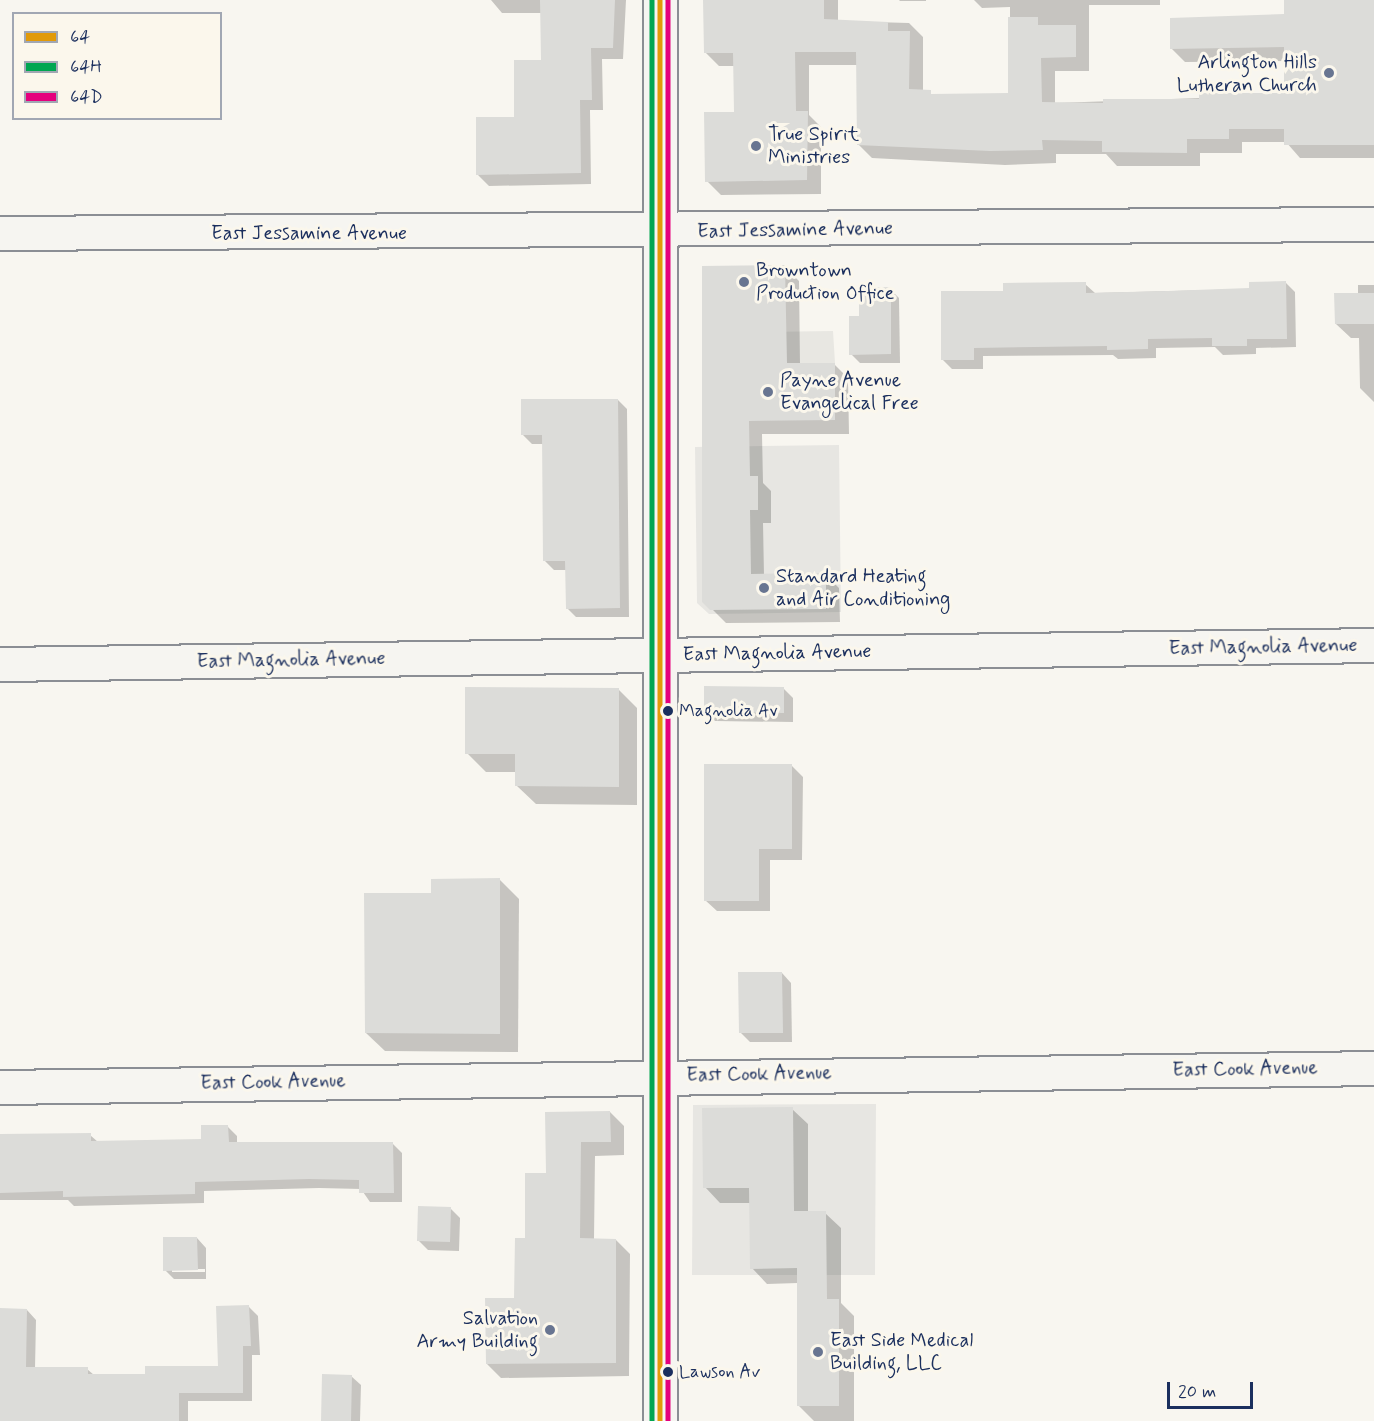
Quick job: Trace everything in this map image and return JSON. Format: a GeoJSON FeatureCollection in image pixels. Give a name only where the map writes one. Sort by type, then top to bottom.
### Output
{"type":"FeatureCollection","features":[{"type":"Feature","properties":{"kind":"street"},"geometry":{"type":"LineString","coordinates":[[660,0],[662,655],[660,1421]]}},
{"type":"Feature","properties":{"kind":"street","name":"East Jessamine Avenue"},"geometry":{"type":"LineString","coordinates":[[0,233],[660,231],[1374,224]]}},
{"type":"Feature","properties":{"kind":"street","name":"East Magnolia Avenue"},"geometry":{"type":"LineString","coordinates":[[0,664],[1374,645]]}},
{"type":"Feature","properties":{"kind":"street","name":"East Cook Avenue"},"geometry":{"type":"LineString","coordinates":[[0,1087],[662,1075],[1374,1068]]}},
{"type":"Feature","properties":{"kind":"shaded area"},"geometry":{"type":"Polygon","coordinates":[[[833,331],[835,363],[702,364],[703,333],[833,331]]]}},
{"type":"Feature","properties":{"kind":"shaded area"},"geometry":{"type":"Polygon","coordinates":[[[839,445],[841,612],[709,614],[697,603],[695,447],[839,445]]]}},
{"type":"Feature","properties":{"kind":"shaded area"},"geometry":{"type":"Polygon","coordinates":[[[876,1104],[875,1275],[692,1275],[693,1105],[876,1104]]]}},
{"type":"Feature","properties":{"kind":"building"},"geometry":{"type":"Polygon","coordinates":[[[540,0],[615,0],[613,48],[591,48],[592,100],[580,100],[581,173],[476,175],[476,117],[514,117],[514,60],[541,60],[540,0]]]}},
{"type":"Feature","properties":{"kind":"building"},"geometry":{"type":"Polygon","coordinates":[[[703,0],[824,0],[824,19],[888,22],[888,31],[910,31],[909,89],[931,90],[931,94],[1008,93],[1008,17],[1038,17],[1038,25],[1076,25],[1076,57],[1041,58],[1042,102],[1103,103],[1103,99],[1199,99],[1199,93],[1284,93],[1284,47],[1170,49],[1170,18],[1284,14],[1284,0],[1374,0],[1374,145],[1284,145],[1284,129],[1229,129],[1229,139],[1187,139],[1187,153],[1102,152],[1102,141],[1042,140],[1043,150],[990,151],[857,145],[856,52],[795,52],[796,111],[808,111],[807,180],[705,182],[704,112],[734,112],[733,53],[704,53],[703,0]]]}},
{"type":"Feature","properties":{"kind":"building"},"geometry":{"type":"Polygon","coordinates":[[[785,265],[787,363],[835,363],[835,420],[749,421],[750,476],[758,476],[758,510],[750,510],[751,574],[826,573],[826,609],[710,610],[702,602],[702,266],[785,265]]]}},
{"type":"Feature","properties":{"kind":"building"},"geometry":{"type":"Polygon","coordinates":[[[1286,281],[1287,339],[1247,339],[1247,346],[1212,346],[1212,338],[1148,339],[1148,349],[1107,350],[1107,346],[974,348],[974,360],[941,360],[941,291],[1003,291],[1003,283],[1086,282],[1086,293],[1168,291],[1249,288],[1249,282],[1286,281]]]}},
{"type":"Feature","properties":{"kind":"building"},"geometry":{"type":"Polygon","coordinates":[[[891,287],[891,354],[849,355],[849,316],[859,316],[859,288],[891,287]]]}},
{"type":"Feature","properties":{"kind":"building"},"geometry":{"type":"Polygon","coordinates":[[[1334,293],[1374,293],[1374,324],[1335,324],[1334,293]]]}},
{"type":"Feature","properties":{"kind":"building"},"geometry":{"type":"Polygon","coordinates":[[[521,399],[618,399],[620,608],[566,609],[565,561],[543,561],[542,435],[521,435],[521,399]]]}},
{"type":"Feature","properties":{"kind":"building"},"geometry":{"type":"Polygon","coordinates":[[[704,686],[784,687],[784,713],[704,712],[704,686]]]}},
{"type":"Feature","properties":{"kind":"building"},"geometry":{"type":"Polygon","coordinates":[[[465,687],[619,688],[619,787],[515,786],[515,754],[465,754],[465,687]]]}},
{"type":"Feature","properties":{"kind":"building"},"geometry":{"type":"Polygon","coordinates":[[[704,764],[792,764],[792,849],[759,849],[759,901],[704,901],[704,764]]]}},
{"type":"Feature","properties":{"kind":"building"},"geometry":{"type":"Polygon","coordinates":[[[500,878],[500,1034],[365,1033],[364,893],[431,893],[431,879],[500,878]]]}},
{"type":"Feature","properties":{"kind":"building"},"geometry":{"type":"Polygon","coordinates":[[[738,972],[782,972],[783,1033],[739,1033],[738,972]]]}},
{"type":"Feature","properties":{"kind":"building"},"geometry":{"type":"Polygon","coordinates":[[[793,1107],[794,1211],[826,1211],[827,1299],[839,1299],[839,1406],[797,1406],[797,1268],[750,1269],[749,1188],[703,1188],[702,1108],[793,1107]]]}},
{"type":"Feature","properties":{"kind":"building"},"geometry":{"type":"Polygon","coordinates":[[[610,1111],[611,1142],[581,1142],[580,1238],[616,1239],[616,1363],[486,1364],[485,1298],[514,1298],[515,1238],[525,1238],[525,1173],[546,1173],[545,1112],[610,1111]]]}},
{"type":"Feature","properties":{"kind":"building"},"geometry":{"type":"Polygon","coordinates":[[[201,1125],[228,1125],[229,1142],[393,1142],[394,1193],[359,1193],[359,1180],[309,1179],[195,1182],[195,1194],[63,1197],[63,1191],[0,1193],[0,1134],[91,1133],[91,1141],[201,1139],[201,1125]]]}},
{"type":"Feature","properties":{"kind":"building"},"geometry":{"type":"Polygon","coordinates":[[[418,1206],[451,1207],[450,1242],[417,1241],[418,1206]]]}},
{"type":"Feature","properties":{"kind":"building"},"geometry":{"type":"Polygon","coordinates":[[[163,1237],[197,1237],[198,1270],[163,1271],[163,1237]]]}},
{"type":"Feature","properties":{"kind":"building"},"geometry":{"type":"Polygon","coordinates":[[[249,1305],[251,1346],[243,1346],[243,1393],[179,1393],[179,1421],[0,1421],[0,1308],[27,1309],[26,1367],[88,1367],[88,1374],[145,1374],[145,1366],[218,1366],[216,1306],[249,1305]]]}},
{"type":"Feature","properties":{"kind":"building"},"geometry":{"type":"Polygon","coordinates":[[[322,1374],[352,1375],[351,1421],[321,1421],[322,1374]]]}},
{"type":"Feature","properties":{"kind":"transit line","name":"64H"},"geometry":{"type":"LineString","coordinates":[[652,0],[652,1421]]}},
{"type":"Feature","properties":{"kind":"transit line","name":"64"},"geometry":{"type":"LineString","coordinates":[[660,0],[660,1421]]}},
{"type":"Feature","properties":{"kind":"transit line","name":"64D"},"geometry":{"type":"LineString","coordinates":[[668,0],[668,1421]]}},
{"type":"Feature","properties":{"kind":"place","name":"Arlington Hills Lutheran Church"},"geometry":{"type":"Point","coordinates":[1329,73]}},
{"type":"Feature","properties":{"kind":"place","name":"True Spirit Ministries"},"geometry":{"type":"Point","coordinates":[756,146]}},
{"type":"Feature","properties":{"kind":"place","name":"Browntown Production Office"},"geometry":{"type":"Point","coordinates":[744,282]}},
{"type":"Feature","properties":{"kind":"place","name":"Payne Avenue Evangelical Free"},"geometry":{"type":"Point","coordinates":[768,392]}},
{"type":"Feature","properties":{"kind":"place","name":"Standard Heating and Air Conditioning"},"geometry":{"type":"Point","coordinates":[764,588]}},
{"type":"Feature","properties":{"kind":"place","name":"Magnolia Av"},"geometry":{"type":"Point","coordinates":[668,711]}},
{"type":"Feature","properties":{"kind":"place","name":"Salvation Army Building"},"geometry":{"type":"Point","coordinates":[550,1330]}},
{"type":"Feature","properties":{"kind":"place","name":"East Side Medical Building, LLC"},"geometry":{"type":"Point","coordinates":[818,1352]}},
{"type":"Feature","properties":{"kind":"place","name":"Lawson Av"},"geometry":{"type":"Point","coordinates":[668,1372]}}]}
